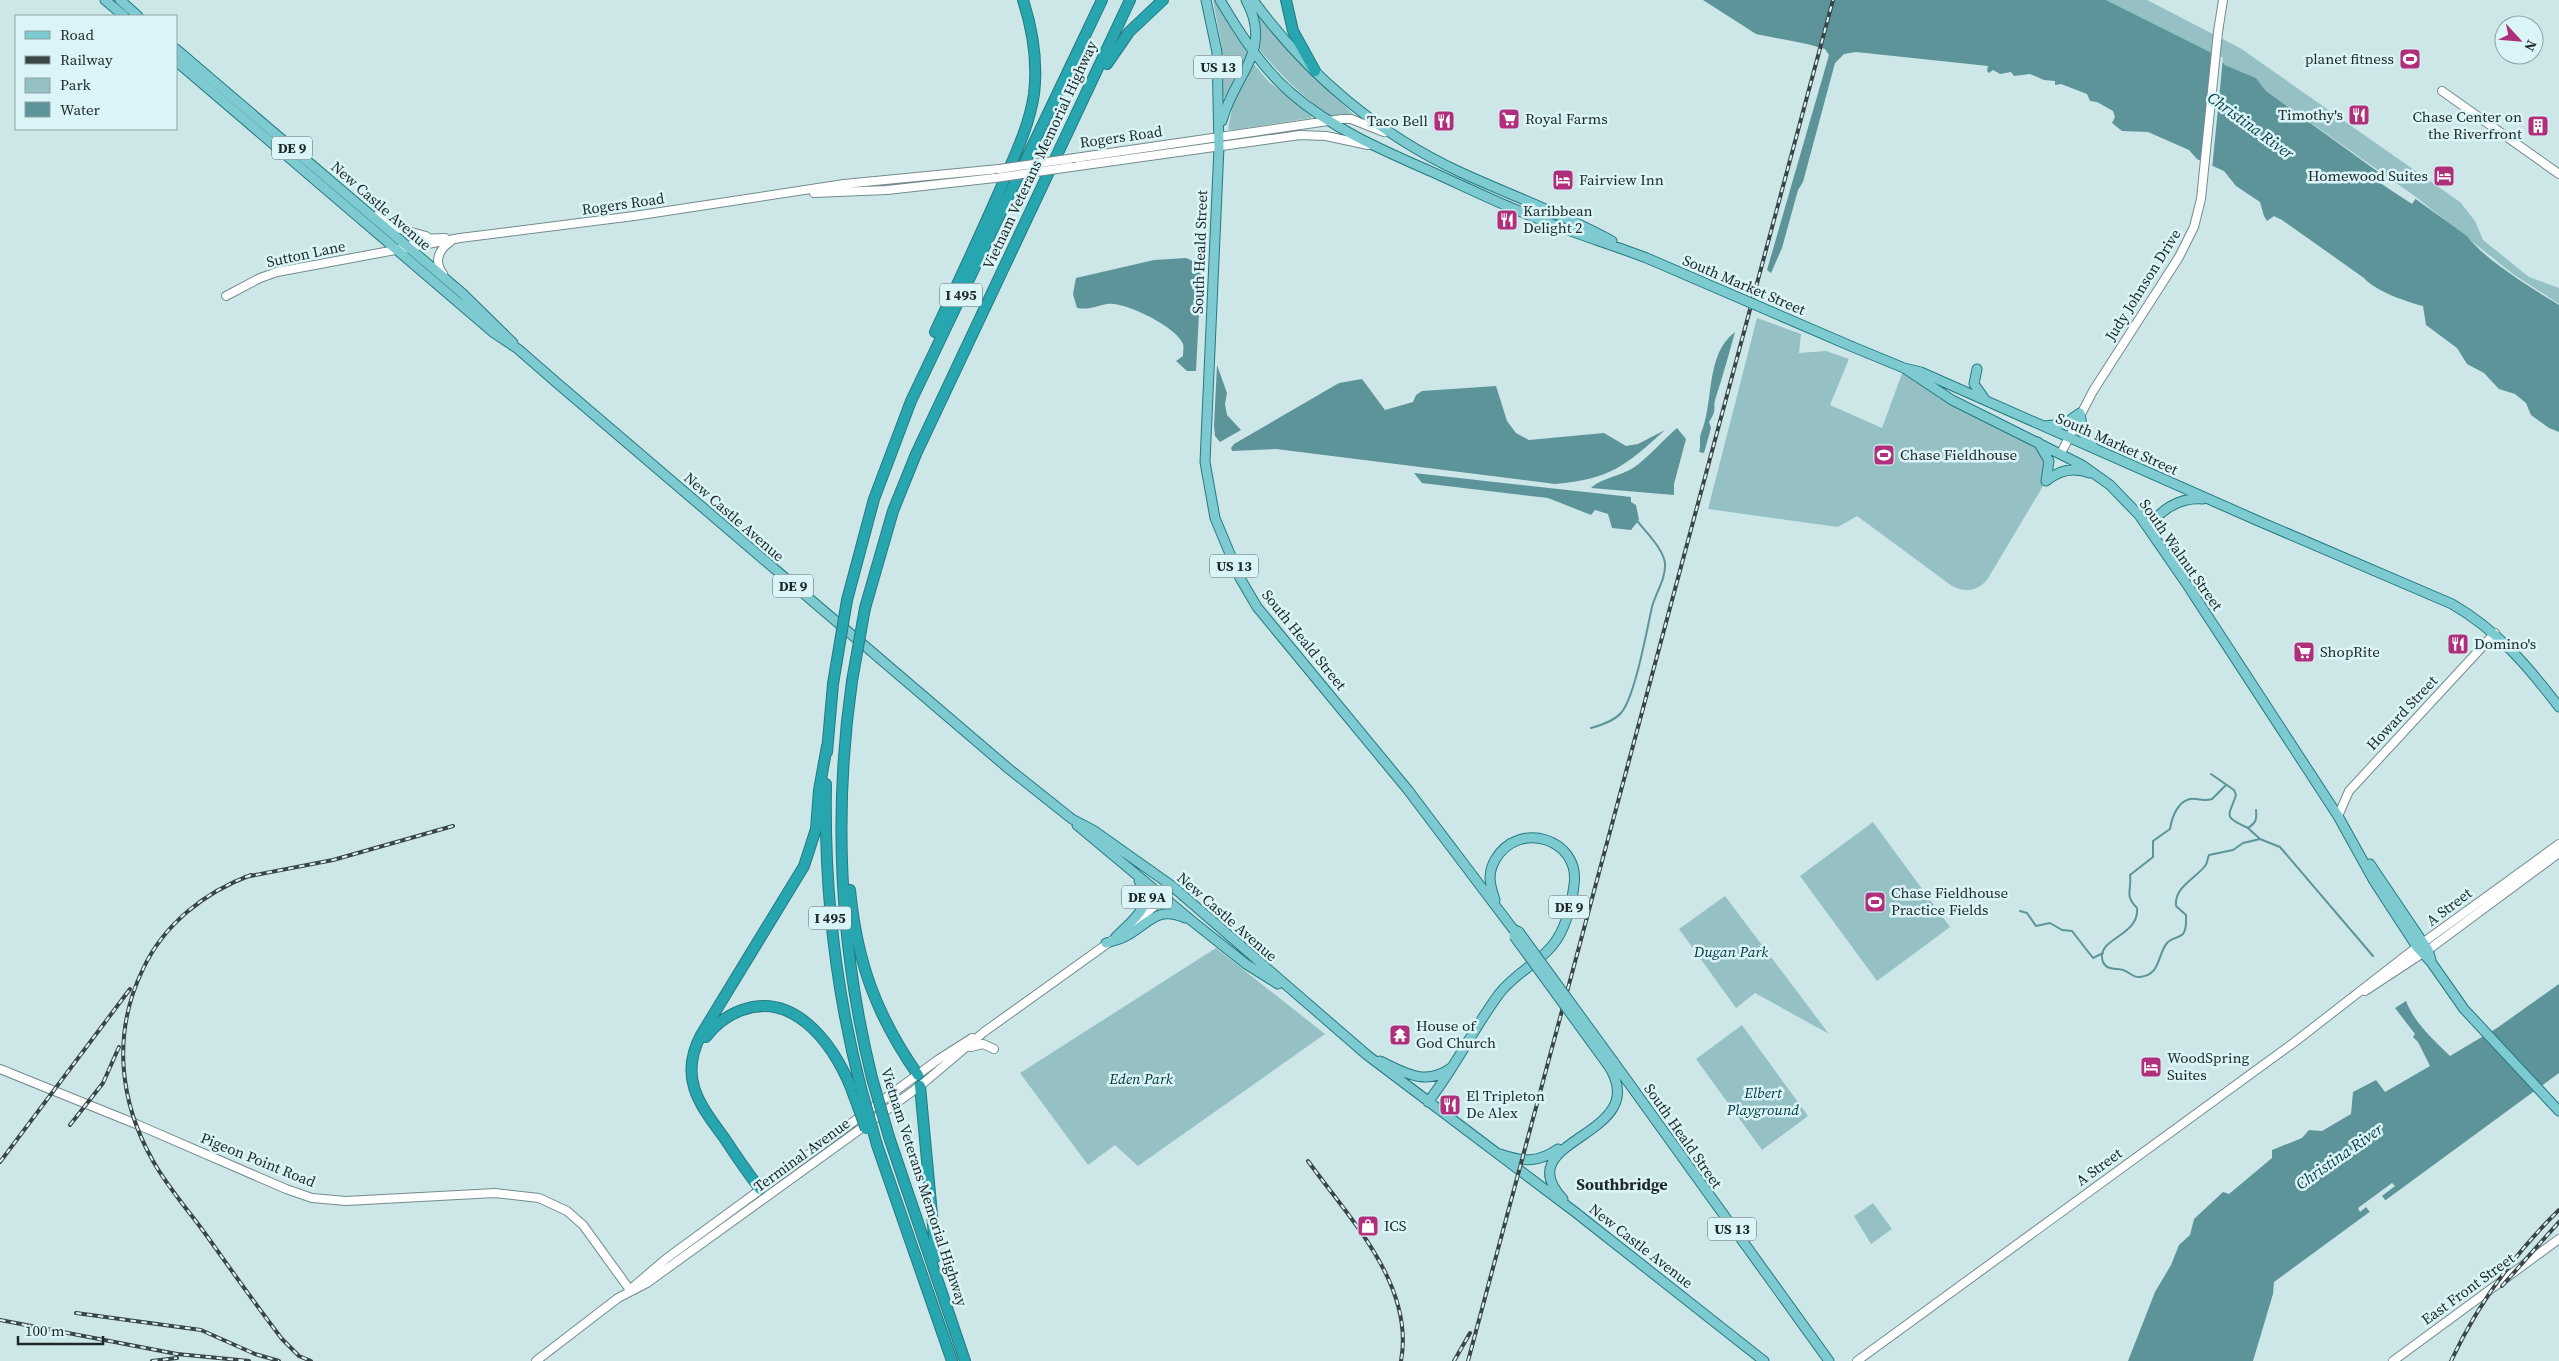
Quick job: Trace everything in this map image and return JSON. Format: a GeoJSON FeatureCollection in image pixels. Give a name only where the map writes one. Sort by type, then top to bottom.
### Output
{"type":"FeatureCollection","features":[{"type":"Feature","properties":{"kind":"highway"},"geometry":{"type":"LineString","coordinates":[[910,401],[922,362],[1028,122],[1033,96],[1035,63],[1033,38],[1023,0]]}},
{"type":"Feature","properties":{"kind":"highway","name":"Vietnam Veterans Memorial Highway"},"geometry":{"type":"LineString","coordinates":[[952,1361],[886,1173],[875,1148],[858,1092],[839,986],[830,922],[825,829],[827,746],[833,684],[847,600],[874,499],[910,401],[1102,0]]}},
{"type":"Feature","properties":{"kind":"highway","name":"Vietnam Veterans Memorial Highway"},"geometry":{"type":"LineString","coordinates":[[965,1361],[889,1136],[872,1078],[862,1031],[847,938],[842,858],[841,804],[852,680],[865,608],[893,511],[916,454],[1130,0]]}},
{"type":"Feature","properties":{"kind":"highway"},"geometry":{"type":"LineString","coordinates":[[1071,128],[1120,42],[1163,0]]}},
{"type":"Feature","properties":{"kind":"highway"},"geometry":{"type":"LineString","coordinates":[[1286,0],[1293,31],[1315,71]]}},
{"type":"Feature","properties":{"kind":"highway"},"geometry":{"type":"LineString","coordinates":[[764,1191],[701,1106],[692,1083],[692,1061],[701,1035],[804,866],[816,829],[819,790],[827,746]]}},
{"type":"Feature","properties":{"kind":"highway"},"geometry":{"type":"LineString","coordinates":[[841,804],[851,904],[867,980],[880,1011],[918,1075]]}},
{"type":"Feature","properties":{"kind":"highway"},"geometry":{"type":"LineString","coordinates":[[764,1191],[709,1109],[699,1088],[698,1059],[704,1042],[714,1027],[734,1013],[751,1007],[776,1008],[793,1014],[809,1025],[827,1044],[858,1092]]}},
{"type":"Feature","properties":{"kind":"highway"},"geometry":{"type":"LineString","coordinates":[[920,1086],[934,1251],[947,1304]]}},
{"type":"Feature","properties":{"kind":"main road"},"geometry":{"type":"LineString","coordinates":[[105,0],[123,15]]}},
{"type":"Feature","properties":{"kind":"main road"},"geometry":{"type":"LineString","coordinates":[[120,0],[137,15]]}},
{"type":"Feature","properties":{"kind":"main road","name":"South Heald Street"},"geometry":{"type":"LineString","coordinates":[[1206,0],[1217,52],[1219,147],[1205,462],[1215,518],[1240,578],[1257,607],[1408,790],[1498,909],[1829,1361]]}},
{"type":"Feature","properties":{"kind":"main road","name":"South Market Street"},"geometry":{"type":"LineString","coordinates":[[1220,0],[1254,53],[1292,93],[1328,120],[1379,147],[1547,222],[1649,259],[1853,347],[1904,368],[1921,372],[2068,438],[2446,601],[2475,618],[2495,633],[2521,659],[2559,707]]}},
{"type":"Feature","properties":{"kind":"main road","name":"South Heald Street"},"geometry":{"type":"LineString","coordinates":[[1218,136],[1226,104],[1254,53],[1257,39],[1256,24],[1246,0]]}},
{"type":"Feature","properties":{"kind":"main road","name":"South Market Street"},"geometry":{"type":"LineString","coordinates":[[1253,0],[1315,71],[1350,104],[1393,136],[1460,172],[1548,209],[1631,252]]}},
{"type":"Feature","properties":{"kind":"main road","name":"New Castle Avenue"},"geometry":{"type":"LineString","coordinates":[[178,51],[451,283],[498,326],[518,349]]}},
{"type":"Feature","properties":{"kind":"main road","name":"New Castle Avenue"},"geometry":{"type":"LineString","coordinates":[[178,63],[499,337],[518,349],[952,721],[1072,819],[1084,832],[1246,964],[1286,988]]}},
{"type":"Feature","properties":{"kind":"main road","name":"South Walnut Street"},"geometry":{"type":"LineString","coordinates":[[1904,368],[1952,400],[2061,453],[2097,475],[2126,500],[2148,527],[2338,816],[2374,881],[2454,995],[2559,1110]]}},
{"type":"Feature","properties":{"kind":"main road"},"geometry":{"type":"LineString","coordinates":[[1977,369],[1974,384],[1986,400]]}},
{"type":"Feature","properties":{"kind":"main road"},"geometry":{"type":"LineString","coordinates":[[2043,426],[2064,424],[2080,413],[2083,433],[2096,450]]}},
{"type":"Feature","properties":{"kind":"main road"},"geometry":{"type":"LineString","coordinates":[[2038,442],[2049,461],[2046,481],[2057,473],[2073,469],[2097,475]]}},
{"type":"Feature","properties":{"kind":"main road"},"geometry":{"type":"LineString","coordinates":[[2148,527],[2180,500],[2188,498],[2208,499]]}},
{"type":"Feature","properties":{"kind":"main road","name":"New Castle Avenue"},"geometry":{"type":"LineString","coordinates":[[1072,819],[1093,830],[1172,886],[1286,988],[1368,1055],[1575,1212],[1764,1361]]}},
{"type":"Feature","properties":{"kind":"main road","name":"DE 9"},"geometry":{"type":"LineString","coordinates":[[1368,1055],[1406,1073],[1423,1078],[1440,1074],[1458,1060],[1499,994],[1515,976],[1549,949],[1560,935],[1575,884],[1573,868],[1564,852],[1551,841],[1535,837],[1517,840],[1503,850],[1493,864],[1489,877],[1498,909]]}},
{"type":"Feature","properties":{"kind":"main road","name":"DE 9A"},"geometry":{"type":"LineString","coordinates":[[1115,938],[1144,907],[1147,895],[1143,884],[1116,857]]}},
{"type":"Feature","properties":{"kind":"main road"},"geometry":{"type":"LineString","coordinates":[[1106,944],[1127,936],[1159,914],[1170,913],[1192,921]]}},
{"type":"Feature","properties":{"kind":"main road"},"geometry":{"type":"LineString","coordinates":[[1428,1102],[1458,1060]]}},
{"type":"Feature","properties":{"kind":"main road","name":"South Heald Street"},"geometry":{"type":"LineString","coordinates":[[1580,1136],[1601,1124],[1610,1113],[1616,1095],[1616,1081],[1610,1063]]}},
{"type":"Feature","properties":{"kind":"main road"},"geometry":{"type":"LineString","coordinates":[[1495,1152],[1522,1161],[1539,1160],[1580,1136]]}},
{"type":"Feature","properties":{"kind":"main road","name":"US 13"},"geometry":{"type":"LineString","coordinates":[[1575,1212],[1552,1187],[1549,1170],[1557,1154],[1580,1136]]}},
{"type":"Feature","properties":{"kind":"street","name":"Judy Johnson Drive"},"geometry":{"type":"LineString","coordinates":[[2061,453],[2080,413],[2187,243],[2199,211],[2223,0]]}},
{"type":"Feature","properties":{"kind":"street"},"geometry":{"type":"LineString","coordinates":[[2442,92],[2559,174]]}},
{"type":"Feature","properties":{"kind":"street","name":"Rogers Road"},"geometry":{"type":"LineString","coordinates":[[396,250],[460,238],[592,222],[844,184],[999,169],[1328,120],[1351,119],[1393,136]]}},
{"type":"Feature","properties":{"kind":"street","name":"Rogers Road"},"geometry":{"type":"LineString","coordinates":[[790,193],[871,191],[995,178],[1300,135],[1326,136],[1379,147]]}},
{"type":"Feature","properties":{"kind":"street"},"geometry":{"type":"LineString","coordinates":[[367,211],[400,229],[433,238]]}},
{"type":"Feature","properties":{"kind":"street","name":"Rogers Road"},"geometry":{"type":"LineString","coordinates":[[408,247],[418,239],[460,238]]}},
{"type":"Feature","properties":{"kind":"street"},"geometry":{"type":"LineString","coordinates":[[451,283],[439,268],[437,258],[444,246],[460,238]]}},
{"type":"Feature","properties":{"kind":"street"},"geometry":{"type":"LineString","coordinates":[[408,247],[407,253],[412,263]]}},
{"type":"Feature","properties":{"kind":"street","name":"Sutton Lane"},"geometry":{"type":"LineString","coordinates":[[226,296],[260,278],[277,272],[396,250]]}},
{"type":"Feature","properties":{"kind":"street","name":"Howard Street"},"geometry":{"type":"LineString","coordinates":[[2338,816],[2349,791],[2495,633]]}},
{"type":"Feature","properties":{"kind":"street","name":"A Street"},"geometry":{"type":"LineString","coordinates":[[2422,949],[2559,844]]}},
{"type":"Feature","properties":{"kind":"street","name":"A Street"},"geometry":{"type":"LineString","coordinates":[[1857,1361],[2358,995],[2559,853]]}},
{"type":"Feature","properties":{"kind":"street","name":"Terminal Avenue"},"geometry":{"type":"LineString","coordinates":[[764,1191],[940,1058],[984,1032],[1115,938],[1164,896],[1172,886]]}},
{"type":"Feature","properties":{"kind":"street","name":"Terminal Avenue"},"geometry":{"type":"LineString","coordinates":[[536,1361],[573,1331],[630,1290],[667,1258],[920,1086],[944,1068],[984,1032]]}},
{"type":"Feature","properties":{"kind":"street"},"geometry":{"type":"LineString","coordinates":[[944,1068],[974,1045],[986,1044],[994,1049]]}},
{"type":"Feature","properties":{"kind":"street","name":"Pigeon Point Road"},"geometry":{"type":"LineString","coordinates":[[0,1069],[136,1124],[279,1186],[312,1198],[346,1201],[513,1193],[550,1201],[567,1211],[583,1225],[630,1290]]}},
{"type":"Feature","properties":{"kind":"street"},"geometry":{"type":"LineString","coordinates":[[918,1075],[920,1086]]}},
{"type":"Feature","properties":{"kind":"street","name":"East Front Street"},"geometry":{"type":"LineString","coordinates":[[2393,1361],[2559,1240]]}},
{"type":"Feature","properties":{"kind":"green space"},"geometry":{"type":"Polygon","coordinates":[[[1213,0],[1215,0],[1246,48],[1247,56],[1225,97],[1222,97],[1222,48],[1213,0]]]}},
{"type":"Feature","properties":{"kind":"green space"},"geometry":{"type":"Polygon","coordinates":[[[2106,0],[2147,0],[2240,48],[2460,202],[2475,221],[2483,240],[2529,277],[2559,288],[2559,304],[2513,274],[2416,197],[2266,91],[2256,78],[2225,65],[2218,56],[2106,0]]]}},
{"type":"Feature","properties":{"kind":"green space"},"geometry":{"type":"Polygon","coordinates":[[[1258,15],[1261,15],[1297,60],[1353,114],[1330,116],[1310,101],[1275,68],[1259,49],[1261,41],[1258,15]]]}},
{"type":"Feature","properties":{"kind":"green space"},"geometry":{"type":"Polygon","coordinates":[[[1254,64],[1269,82],[1312,115],[1311,118],[1232,130],[1228,129],[1234,98],[1254,64]]]}},
{"type":"Feature","properties":{"kind":"green space","name":"Chase Fieldhouse"},"geometry":{"type":"Polygon","coordinates":[[[1757,318],[1801,334],[1799,353],[1826,351],[1849,359],[1830,405],[1882,428],[1904,368],[1943,395],[2038,442],[2045,453],[2046,481],[1983,584],[1971,590],[1962,590],[1952,586],[1857,516],[1838,527],[1708,509],[1757,318]]]}},
{"type":"Feature","properties":{"kind":"green space","name":"Chase Fieldhouse Practice Fields"},"geometry":{"type":"Polygon","coordinates":[[[1873,822],[1950,927],[1877,981],[1800,876],[1873,822]]]}},
{"type":"Feature","properties":{"kind":"green space","name":"Dugan Park"},"geometry":{"type":"Polygon","coordinates":[[[1725,896],[1829,1034],[1755,993],[1736,1008],[1679,929],[1725,896]]]}},
{"type":"Feature","properties":{"kind":"green space","name":"Eden Park"},"geometry":{"type":"Polygon","coordinates":[[[1216,948],[1325,1034],[1138,1166],[1115,1145],[1088,1165],[1020,1073],[1216,948]]]}},
{"type":"Feature","properties":{"kind":"green space","name":"Elbert Playground"},"geometry":{"type":"Polygon","coordinates":[[[1742,1025],[1808,1116],[1762,1150],[1696,1059],[1742,1025]]]}},
{"type":"Feature","properties":{"kind":"green space"},"geometry":{"type":"Polygon","coordinates":[[[1873,1203],[1892,1229],[1871,1244],[1854,1216],[1873,1203]]]}},
{"type":"Feature","properties":{"kind":"water","name":"Christina River"},"geometry":{"type":"Polygon","coordinates":[[[1703,0],[2106,0],[2218,56],[2225,65],[2256,78],[2266,91],[2467,236],[2485,255],[2497,264],[2559,305],[2559,432],[2549,428],[2531,415],[2526,403],[2515,394],[2499,389],[2484,373],[2467,364],[2457,348],[2426,325],[2423,306],[2383,292],[2282,220],[2274,216],[2267,221],[2260,202],[2236,186],[2224,171],[2197,159],[2189,150],[2148,132],[2122,131],[2112,123],[2115,117],[2113,111],[2097,102],[2090,101],[2087,94],[2061,84],[2055,85],[2055,81],[2044,80],[2030,74],[2014,76],[2011,72],[2000,74],[1993,70],[1989,73],[1987,71],[1988,66],[1856,52],[1844,54],[1835,63],[1803,182],[1798,190],[1782,248],[1771,273],[1767,270],[1829,55],[1825,49],[1756,34],[1703,0]]]}},
{"type":"Feature","properties":{"kind":"water"},"geometry":{"type":"Polygon","coordinates":[[[1186,258],[1195,262],[1201,275],[1196,371],[1187,371],[1176,361],[1183,356],[1183,344],[1179,337],[1149,316],[1115,304],[1093,308],[1077,308],[1073,294],[1076,278],[1154,260],[1186,258]]]}},
{"type":"Feature","properties":{"kind":"water"},"geometry":{"type":"Polygon","coordinates":[[[1735,332],[1715,401],[1714,411],[1709,422],[1711,428],[1704,453],[1699,452],[1700,435],[1708,408],[1714,366],[1725,341],[1735,332]]]}},
{"type":"Feature","properties":{"kind":"water"},"geometry":{"type":"Polygon","coordinates":[[[1217,365],[1227,393],[1225,404],[1227,415],[1241,430],[1220,442],[1215,436],[1214,426],[1217,365]]]}},
{"type":"Feature","properties":{"kind":"water"},"geometry":{"type":"Polygon","coordinates":[[[1362,379],[1385,410],[1413,402],[1416,395],[1422,391],[1496,386],[1507,421],[1516,433],[1529,440],[1604,433],[1626,446],[1638,444],[1665,430],[1639,453],[1616,469],[1590,479],[1555,484],[1276,449],[1232,451],[1231,448],[1234,444],[1339,383],[1362,379]]]}},
{"type":"Feature","properties":{"kind":"water"},"geometry":{"type":"Polygon","coordinates":[[[1677,428],[1686,439],[1674,484],[1674,495],[1591,488],[1600,482],[1633,468],[1677,428]]]}},
{"type":"Feature","properties":{"kind":"water"},"geometry":{"type":"Polygon","coordinates":[[[1414,473],[1631,497],[1631,502],[1636,505],[1639,520],[1631,530],[1612,528],[1608,514],[1595,510],[1591,515],[1548,498],[1422,483],[1414,473]]]}},
{"type":"Feature","properties":{"kind":"water","name":"Christina River"},"geometry":{"type":"Polygon","coordinates":[[[2559,984],[2559,1073],[2274,1282],[2273,1294],[2253,1361],[2128,1361],[2155,1292],[2171,1265],[2179,1245],[2190,1235],[2194,1219],[2223,1192],[2229,1194],[2272,1158],[2272,1150],[2302,1138],[2309,1130],[2322,1131],[2351,1114],[2353,1092],[2376,1080],[2385,1092],[2430,1066],[2418,1042],[2413,1037],[2415,1034],[2395,1008],[2406,1001],[2414,1017],[2431,1038],[2450,1056],[2497,1028],[2559,984]]]}},
{"type":"Feature","properties":{"kind":"pier"},"geometry":{"type":"Polygon","coordinates":[[[2212,50],[2223,58],[2212,169],[2201,164],[2212,50]]]}},
{"type":"Feature","properties":{"kind":"pier"},"geometry":{"type":"Polygon","coordinates":[[[2377,174],[2387,181],[2391,176],[2395,179],[2393,182],[2416,198],[2412,204],[2374,179],[2377,174]]]}},
{"type":"Feature","properties":{"kind":"pier"},"geometry":{"type":"Polygon","coordinates":[[[2392,1183],[2395,1186],[2382,1196],[2386,1201],[2370,1212],[2366,1207],[2360,1212],[2358,1208],[2392,1183]]]}},
{"type":"Feature","properties":{"kind":"waterway"},"geometry":{"type":"LineString","coordinates":[[1591,728],[1615,718],[1626,705],[1640,662],[1652,607],[1664,575],[1664,558],[1654,541],[1638,522]]}},
{"type":"Feature","properties":{"kind":"waterway"},"geometry":{"type":"LineString","coordinates":[[2211,774],[2234,790],[2236,795],[2230,812],[2231,818],[2248,828]]}},
{"type":"Feature","properties":{"kind":"waterway"},"geometry":{"type":"LineString","coordinates":[[2225,786],[2212,799],[2190,799],[2181,804],[2177,808],[2170,829],[2153,841],[2153,857],[2130,875],[2129,893],[2133,904],[2137,908],[2136,918],[2125,932],[2105,948],[2102,954],[2105,965],[2138,977],[2152,973],[2167,943],[2183,934],[2185,930],[2186,915],[2176,906],[2176,899],[2182,888],[2207,864],[2209,855],[2233,850],[2243,843],[2260,839]]}},
{"type":"Feature","properties":{"kind":"waterway"},"geometry":{"type":"LineString","coordinates":[[2256,810],[2255,820],[2248,828],[2260,839],[2280,847],[2373,956]]}},
{"type":"Feature","properties":{"kind":"waterway"},"geometry":{"type":"LineString","coordinates":[[2020,911],[2027,913],[2036,926],[2050,923],[2062,930],[2072,931],[2093,958],[2103,953]]}},
{"type":"Feature","properties":{"kind":"railway"},"geometry":{"type":"LineString","coordinates":[[1468,1361],[1833,0]]}},
{"type":"Feature","properties":{"kind":"railway"},"geometry":{"type":"LineString","coordinates":[[245,877],[333,860],[453,826]]}},
{"type":"Feature","properties":{"kind":"railway"},"geometry":{"type":"LineString","coordinates":[[251,875],[202,900],[174,924],[152,953],[133,993],[127,1018],[124,1042],[127,1091],[133,1115],[142,1138],[153,1161],[171,1188],[282,1339],[299,1356],[311,1361]]}},
{"type":"Feature","properties":{"kind":"railway"},"geometry":{"type":"LineString","coordinates":[[0,1162],[130,989]]}},
{"type":"Feature","properties":{"kind":"railway"},"geometry":{"type":"LineString","coordinates":[[70,1125],[103,1083],[119,1047]]}},
{"type":"Feature","properties":{"kind":"railway"},"geometry":{"type":"LineString","coordinates":[[1308,1161],[1359,1229],[1389,1279],[1398,1306],[1403,1333],[1401,1361]]}},
{"type":"Feature","properties":{"kind":"railway"},"geometry":{"type":"LineString","coordinates":[[2451,1361],[2473,1320],[2498,1281],[2527,1244],[2559,1210]]}},
{"type":"Feature","properties":{"kind":"railway"},"geometry":{"type":"LineString","coordinates":[[2502,1286],[2559,1222]]}},
{"type":"Feature","properties":{"kind":"railway"},"geometry":{"type":"LineString","coordinates":[[76,1313],[201,1330],[255,1354],[279,1361]]}},
{"type":"Feature","properties":{"kind":"railway"},"geometry":{"type":"LineString","coordinates":[[0,1320],[177,1354],[249,1361]]}},
{"type":"Feature","properties":{"kind":"railway"},"geometry":{"type":"LineString","coordinates":[[1454,1361],[1470,1333]]}},
{"type":"Feature","properties":{"kind":"railway"},"geometry":{"type":"LineString","coordinates":[[152,1361],[177,1358]]}},
{"type":"Feature","properties":{"kind":"place","name":"planet fitness"},"geometry":{"type":"Point","coordinates":[2410,59]}},
{"type":"Feature","properties":{"kind":"place","name":"Timothy's"},"geometry":{"type":"Point","coordinates":[2359,115]}},
{"type":"Feature","properties":{"kind":"place","name":"Royal Farms"},"geometry":{"type":"Point","coordinates":[1509,119]}},
{"type":"Feature","properties":{"kind":"place","name":"Taco Bell"},"geometry":{"type":"Point","coordinates":[1444,121]}},
{"type":"Feature","properties":{"kind":"place","name":"Chase Center on the Riverfront"},"geometry":{"type":"Point","coordinates":[2538,126]}},
{"type":"Feature","properties":{"kind":"place","name":"Homewood Suites"},"geometry":{"type":"Point","coordinates":[2444,176]}},
{"type":"Feature","properties":{"kind":"place","name":"Fairview Inn"},"geometry":{"type":"Point","coordinates":[1563,180]}},
{"type":"Feature","properties":{"kind":"place","name":"Karibbean Delight 2"},"geometry":{"type":"Point","coordinates":[1507,220]}},
{"type":"Feature","properties":{"kind":"place","name":"Chase Fieldhouse"},"geometry":{"type":"Point","coordinates":[1884,455]}},
{"type":"Feature","properties":{"kind":"place","name":"Domino's"},"geometry":{"type":"Point","coordinates":[2458,644]}},
{"type":"Feature","properties":{"kind":"place","name":"ShopRite"},"geometry":{"type":"Point","coordinates":[2304,652]}},
{"type":"Feature","properties":{"kind":"place","name":"Chase Fieldhouse Practice Fields"},"geometry":{"type":"Point","coordinates":[1875,902]}},
{"type":"Feature","properties":{"kind":"place","name":"House of God Church"},"geometry":{"type":"Point","coordinates":[1400,1035]}},
{"type":"Feature","properties":{"kind":"place","name":"WoodSpring Suites"},"geometry":{"type":"Point","coordinates":[2151,1067]}},
{"type":"Feature","properties":{"kind":"place","name":"El Tripleton De Alex"},"geometry":{"type":"Point","coordinates":[1450,1105]}},
{"type":"Feature","properties":{"kind":"place","name":"ICS"},"geometry":{"type":"Point","coordinates":[1368,1226]}},
{"type":"Feature","properties":{"kind":"district","name":"Southbridge"},"geometry":{"type":"Point","coordinates":[1622,1184]}}]}
